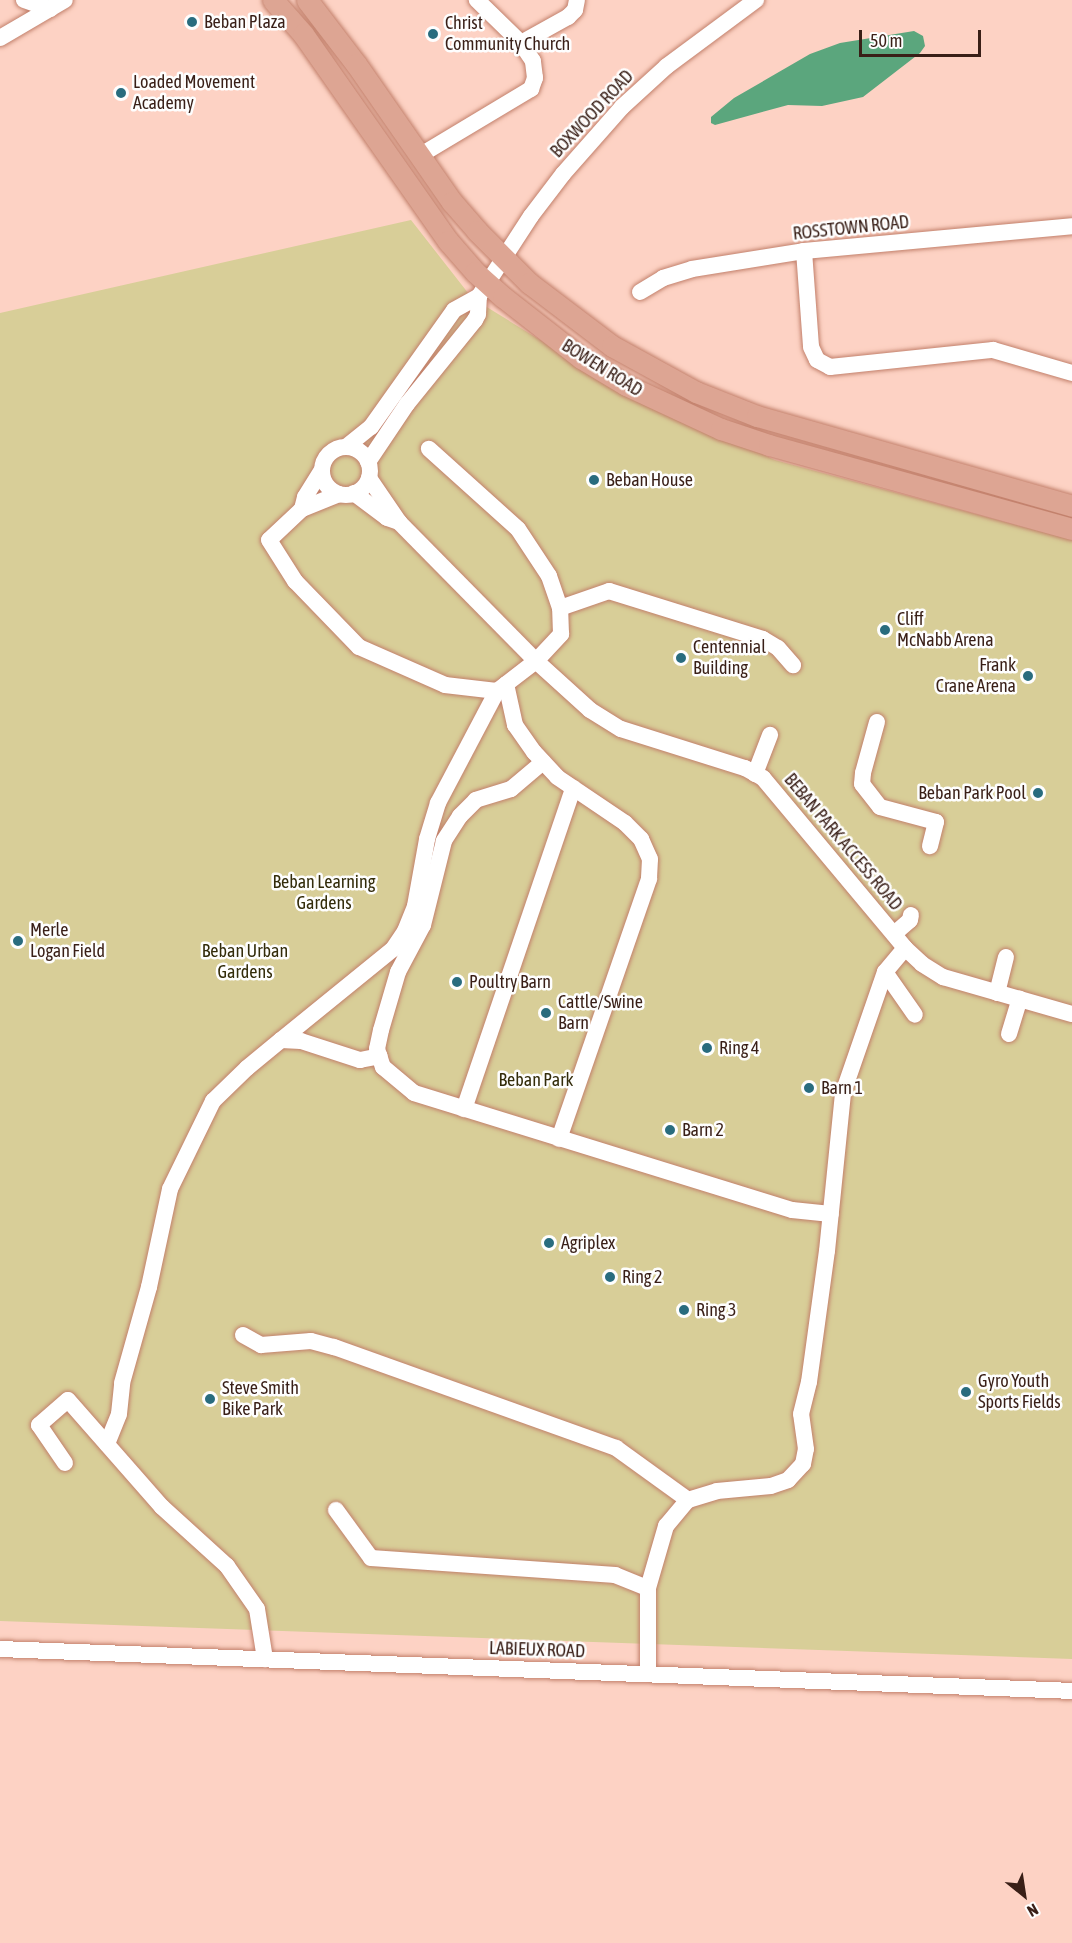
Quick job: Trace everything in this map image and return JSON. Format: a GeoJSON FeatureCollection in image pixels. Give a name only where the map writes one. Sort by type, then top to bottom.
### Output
{"type":"FeatureCollection","features":[{"type":"Feature","properties":{"kind":"main road","name":"BOWEN ROAD"},"geometry":{"type":"LineString","coordinates":[[273,0],[303,34],[484,290],[581,358],[673,409],[769,445],[1072,529]]}},
{"type":"Feature","properties":{"kind":"main road","name":"BOWEN ROAD"},"geometry":{"type":"LineString","coordinates":[[311,1],[452,202],[505,260],[550,300],[597,336],[696,392],[785,426],[1072,506]]}},
{"type":"Feature","properties":{"kind":"street"},"geometry":{"type":"LineString","coordinates":[[24,0],[50,9]]}},
{"type":"Feature","properties":{"kind":"street"},"geometry":{"type":"LineString","coordinates":[[0,38],[65,0]]}},
{"type":"Feature","properties":{"kind":"street"},"geometry":{"type":"LineString","coordinates":[[419,156],[531,89],[535,78],[533,61],[521,43],[477,0]]}},
{"type":"Feature","properties":{"kind":"street"},"geometry":{"type":"LineString","coordinates":[[521,43],[568,17],[575,10],[577,0]]}},
{"type":"Feature","properties":{"kind":"street","name":"BOXWOOD ROAD"},"geometry":{"type":"LineString","coordinates":[[484,290],[531,216],[563,174],[621,107],[668,66],[756,0]]}},
{"type":"Feature","properties":{"kind":"street","name":"ROSSTOWN ROAD"},"geometry":{"type":"LineString","coordinates":[[640,292],[663,278],[692,269],[804,251],[1072,226]]}},
{"type":"Feature","properties":{"kind":"street"},"geometry":{"type":"LineString","coordinates":[[804,251],[811,346],[817,360],[830,367],[993,350],[1072,373]]}},
{"type":"Feature","properties":{"kind":"street"},"geometry":{"type":"LineString","coordinates":[[302,509],[305,497],[322,470],[328,455],[346,447],[371,427],[454,310],[484,290]]}},
{"type":"Feature","properties":{"kind":"street"},"geometry":{"type":"LineString","coordinates":[[484,290],[475,320],[407,404],[369,470],[366,484],[347,494],[302,509],[269,540],[295,581],[359,647],[445,685],[501,687]]}},
{"type":"Feature","properties":{"kind":"street"},"geometry":{"type":"LineString","coordinates":[[346,447],[358,450],[369,470]]}},
{"type":"Feature","properties":{"kind":"street"},"geometry":{"type":"LineString","coordinates":[[107,1444],[119,1414],[122,1383],[149,1287],[170,1189],[213,1101],[247,1068],[384,957],[405,931],[415,906],[427,839],[438,803],[501,687],[536,661],[561,634],[560,608],[549,576],[518,529],[429,449]]}},
{"type":"Feature","properties":{"kind":"street"},"geometry":{"type":"LineString","coordinates":[[322,470],[327,486],[347,494]]}},
{"type":"Feature","properties":{"kind":"street","name":"BEBAN PARK ACCESS ROAD"},"geometry":{"type":"LineString","coordinates":[[369,470],[399,522],[536,661],[590,710],[621,729],[763,778],[905,948],[943,977],[1072,1014]]}},
{"type":"Feature","properties":{"kind":"street","name":"BEBAN PARK ACCESS ROAD"},"geometry":{"type":"LineString","coordinates":[[347,494],[387,518],[399,522]]}},
{"type":"Feature","properties":{"kind":"street"},"geometry":{"type":"LineString","coordinates":[[560,608],[609,591],[763,639],[778,648],[793,665]]}},
{"type":"Feature","properties":{"kind":"street"},"geometry":{"type":"LineString","coordinates":[[501,687],[515,725],[543,762],[557,777],[625,823],[641,839],[650,859],[649,879],[559,1139]]}},
{"type":"Feature","properties":{"kind":"street"},"geometry":{"type":"LineString","coordinates":[[877,722],[862,784],[880,807],[936,822],[930,846]]}},
{"type":"Feature","properties":{"kind":"street"},"geometry":{"type":"LineString","coordinates":[[755,774],[770,735]]}},
{"type":"Feature","properties":{"kind":"street"},"geometry":{"type":"LineString","coordinates":[[543,762],[511,789],[476,800],[460,816],[444,841],[423,925],[398,972],[392,992],[377,1049],[383,1066],[414,1094],[792,1210],[831,1214]]}},
{"type":"Feature","properties":{"kind":"street"},"geometry":{"type":"LineString","coordinates":[[464,1109],[573,788]]}},
{"type":"Feature","properties":{"kind":"street"},"geometry":{"type":"LineString","coordinates":[[894,934],[910,920],[911,915]]}},
{"type":"Feature","properties":{"kind":"street"},"geometry":{"type":"LineString","coordinates":[[648,1673],[648,1588],[666,1526],[688,1500],[717,1491],[771,1486],[788,1480],[803,1464],[806,1449],[801,1414],[808,1382],[831,1214],[843,1093],[885,972],[905,948]]}},
{"type":"Feature","properties":{"kind":"street"},"geometry":{"type":"LineString","coordinates":[[997,993],[1006,957]]}},
{"type":"Feature","properties":{"kind":"street"},"geometry":{"type":"LineString","coordinates":[[885,972],[915,1015]]}},
{"type":"Feature","properties":{"kind":"street"},"geometry":{"type":"LineString","coordinates":[[1009,1034],[1020,999]]}},
{"type":"Feature","properties":{"kind":"street"},"geometry":{"type":"LineString","coordinates":[[281,1040],[301,1041],[360,1060],[380,1056]]}},
{"type":"Feature","properties":{"kind":"street"},"geometry":{"type":"LineString","coordinates":[[243,1335],[261,1345],[311,1341],[334,1347],[616,1448],[688,1500]]}},
{"type":"Feature","properties":{"kind":"street"},"geometry":{"type":"LineString","coordinates":[[65,1463],[39,1425],[68,1400],[162,1507],[227,1566],[257,1609],[265,1659]]}},
{"type":"Feature","properties":{"kind":"street"},"geometry":{"type":"LineString","coordinates":[[336,1510],[371,1558],[615,1575],[648,1588]]}},
{"type":"Feature","properties":{"kind":"street","name":"LABIEUX ROAD"},"geometry":{"type":"LineString","coordinates":[[0,1649],[1072,1691]]}},
{"type":"Feature","properties":{"kind":"green space","name":"Beban Park"},"geometry":{"type":"Polygon","coordinates":[[[411,220],[472,298],[607,381],[775,460],[1072,540],[1072,1659],[0,1621],[0,313],[411,220]]]}},
{"type":"Feature","properties":{"kind":"shaded area"},"geometry":{"type":"Polygon","coordinates":[[[914,31],[923,36],[925,46],[920,53],[863,97],[822,106],[788,105],[715,125],[711,123],[711,117],[734,98],[810,54],[840,43],[914,31]]]}},
{"type":"Feature","properties":{"kind":"place","name":"Beban Plaza"},"geometry":{"type":"Point","coordinates":[192,22]}},
{"type":"Feature","properties":{"kind":"place","name":"Christ Community Church"},"geometry":{"type":"Point","coordinates":[433,34]}},
{"type":"Feature","properties":{"kind":"place","name":"Loaded Movement Academy"},"geometry":{"type":"Point","coordinates":[121,93]}},
{"type":"Feature","properties":{"kind":"place","name":"Beban House"},"geometry":{"type":"Point","coordinates":[594,480]}},
{"type":"Feature","properties":{"kind":"place","name":"Cliff McNabb Arena"},"geometry":{"type":"Point","coordinates":[885,630]}},
{"type":"Feature","properties":{"kind":"place","name":"Centennial Building"},"geometry":{"type":"Point","coordinates":[681,658]}},
{"type":"Feature","properties":{"kind":"place","name":"Frank Crane Arena"},"geometry":{"type":"Point","coordinates":[1028,676]}},
{"type":"Feature","properties":{"kind":"place","name":"Beban Park Pool"},"geometry":{"type":"Point","coordinates":[1038,793]}},
{"type":"Feature","properties":{"kind":"place","name":"Merle Logan Field"},"geometry":{"type":"Point","coordinates":[18,941]}},
{"type":"Feature","properties":{"kind":"place","name":"Poultry Barn"},"geometry":{"type":"Point","coordinates":[457,982]}},
{"type":"Feature","properties":{"kind":"place","name":"Cattle/Swine Barn"},"geometry":{"type":"Point","coordinates":[546,1013]}},
{"type":"Feature","properties":{"kind":"place","name":"Ring 4"},"geometry":{"type":"Point","coordinates":[707,1048]}},
{"type":"Feature","properties":{"kind":"place","name":"Barn 1"},"geometry":{"type":"Point","coordinates":[809,1088]}},
{"type":"Feature","properties":{"kind":"place","name":"Barn 2"},"geometry":{"type":"Point","coordinates":[670,1130]}},
{"type":"Feature","properties":{"kind":"place","name":"Agriplex"},"geometry":{"type":"Point","coordinates":[549,1243]}},
{"type":"Feature","properties":{"kind":"place","name":"Ring 2"},"geometry":{"type":"Point","coordinates":[610,1277]}},
{"type":"Feature","properties":{"kind":"place","name":"Ring 3"},"geometry":{"type":"Point","coordinates":[684,1310]}},
{"type":"Feature","properties":{"kind":"place","name":"Gyro Youth Sports Fields"},"geometry":{"type":"Point","coordinates":[966,1392]}},
{"type":"Feature","properties":{"kind":"place","name":"Steve Smith Bike Park"},"geometry":{"type":"Point","coordinates":[210,1399]}},
{"type":"Feature","properties":{"kind":"park label","name":"Beban Learning Gardens"},"geometry":{"type":"Point","coordinates":[324,893]}},
{"type":"Feature","properties":{"kind":"park label","name":"Beban Urban Gardens"},"geometry":{"type":"Point","coordinates":[245,962]}}]}
